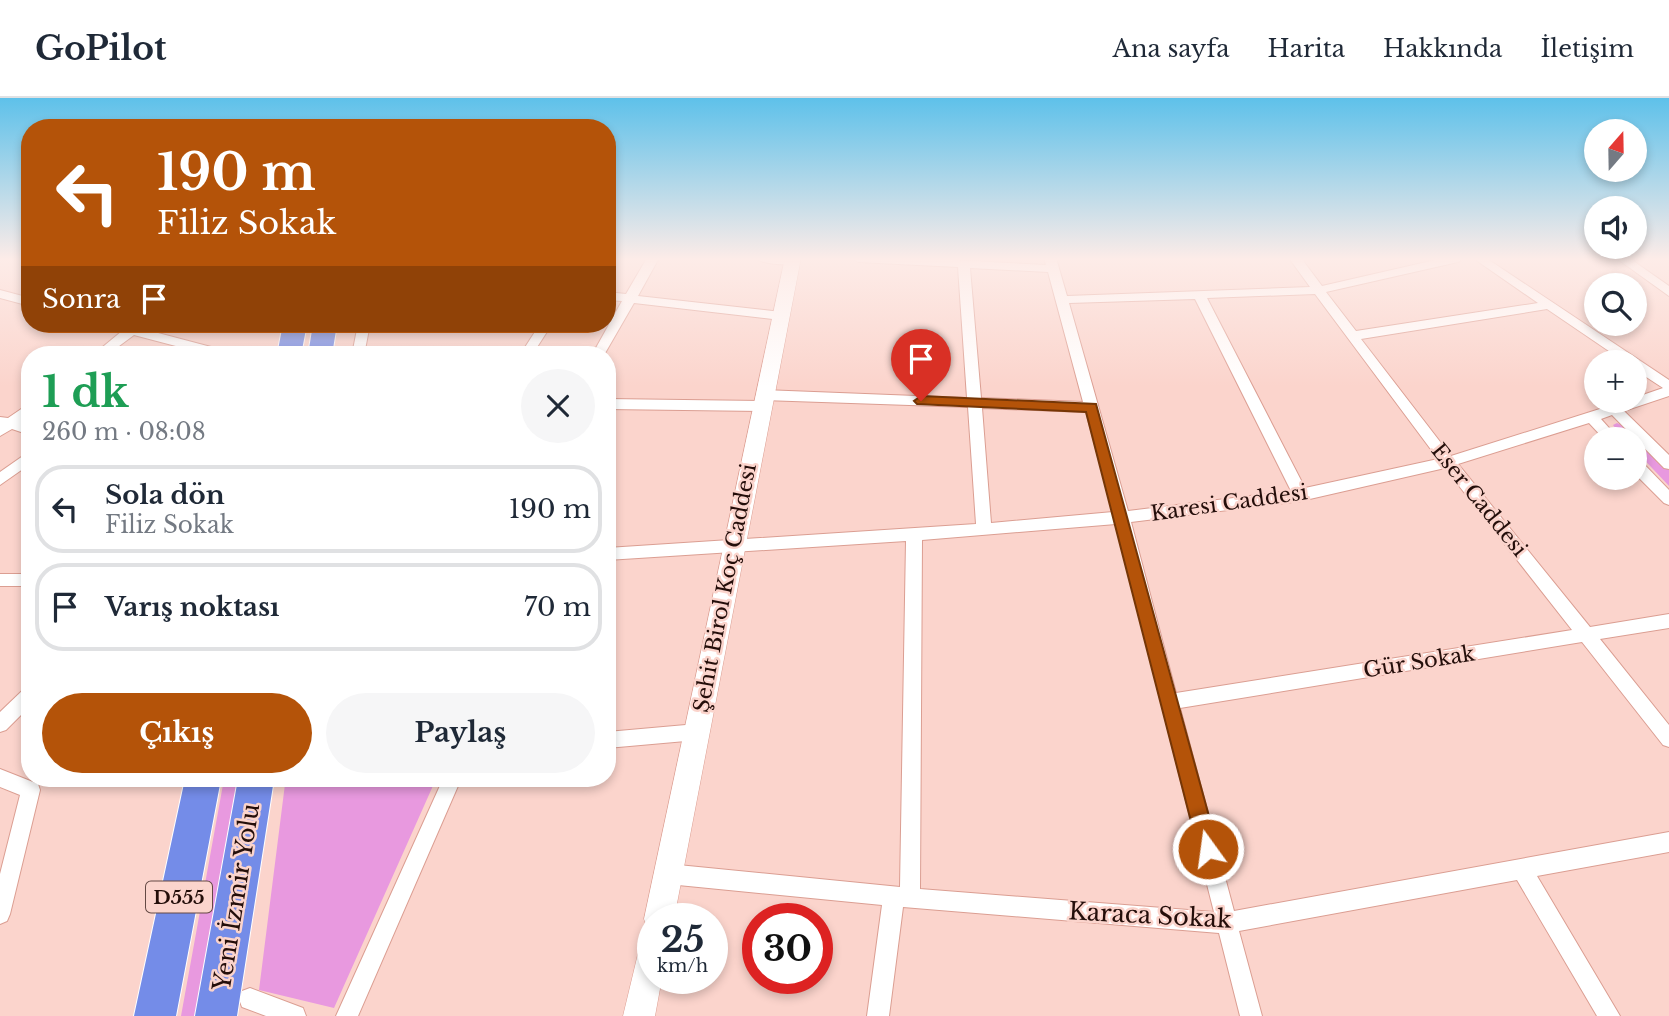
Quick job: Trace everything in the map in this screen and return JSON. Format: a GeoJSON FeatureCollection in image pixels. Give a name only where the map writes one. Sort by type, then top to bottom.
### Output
{"type":"FeatureCollection","features":[{"type":"Feature","properties":{"kind":"highway","name":"D555"},"geometry":{"type":"LineString","coordinates":[[155,1016],[201,787]]}},
{"type":"Feature","properties":{"kind":"highway","name":"Yeni İzmir Yolu"},"geometry":{"type":"LineString","coordinates":[[216,1016],[255,787]]}},
{"type":"Feature","properties":{"kind":"main road","name":"Şehit Birol Koç Caddesi"},"geometry":{"type":"LineString","coordinates":[[662,903],[762,400],[784,301]]}},
{"type":"Feature","properties":{"kind":"main road"},"geometry":{"type":"LineString","coordinates":[[639,1016],[644,994]]}},
{"type":"Feature","properties":{"kind":"street"},"geometry":{"type":"LineString","coordinates":[[616,322],[628,301]]}},
{"type":"Feature","properties":{"kind":"street"},"geometry":{"type":"LineString","coordinates":[[645,301],[781,316]]}},
{"type":"Feature","properties":{"kind":"street"},"geometry":{"type":"LineString","coordinates":[[967,301],[984,527]]}},
{"type":"Feature","properties":{"kind":"street"},"geometry":{"type":"LineString","coordinates":[[1061,301],[1122,517],[1251,1016]]}},
{"type":"Feature","properties":{"kind":"street"},"geometry":{"type":"LineString","coordinates":[[1202,301],[1301,495]]}},
{"type":"Feature","properties":{"kind":"street","name":"Eser Caddesi"},"geometry":{"type":"LineString","coordinates":[[1327,301],[1450,463],[1669,739]]}},
{"type":"Feature","properties":{"kind":"street"},"geometry":{"type":"LineString","coordinates":[[1543,301],[1615,350]]}},
{"type":"Feature","properties":{"kind":"street"},"geometry":{"type":"LineString","coordinates":[[1352,336],[1549,305]]}},
{"type":"Feature","properties":{"kind":"street"},"geometry":{"type":"LineString","coordinates":[[111,346],[128,333]]}},
{"type":"Feature","properties":{"kind":"street"},"geometry":{"type":"LineString","coordinates":[[143,333],[191,346]]}},
{"type":"Feature","properties":{"kind":"street"},"geometry":{"type":"LineString","coordinates":[[168,340],[170,333]]}},
{"type":"Feature","properties":{"kind":"street"},"geometry":{"type":"LineString","coordinates":[[1647,372],[1669,388]]}},
{"type":"Feature","properties":{"kind":"street","name":"Karesi Caddesi"},"geometry":{"type":"LineString","coordinates":[[1647,396],[1669,388]]}},
{"type":"Feature","properties":{"kind":"street"},"geometry":{"type":"LineString","coordinates":[[616,404],[762,400],[1091,407]]}},
{"type":"Feature","properties":{"kind":"street","name":"Karesi Caddesi"},"geometry":{"type":"LineString","coordinates":[[616,553],[1122,517],[1301,495],[1450,463],[1602,413]]}},
{"type":"Feature","properties":{"kind":"street"},"geometry":{"type":"LineString","coordinates":[[1618,413],[1669,464]]}},
{"type":"Feature","properties":{"kind":"street"},"geometry":{"type":"LineString","coordinates":[[3,425],[21,414]]}},
{"type":"Feature","properties":{"kind":"street"},"geometry":{"type":"LineString","coordinates":[[1591,417],[1601,427]]}},
{"type":"Feature","properties":{"kind":"street"},"geometry":{"type":"LineString","coordinates":[[3,425],[21,428]]}},
{"type":"Feature","properties":{"kind":"street"},"geometry":{"type":"LineString","coordinates":[[0,480],[21,463]]}},
{"type":"Feature","properties":{"kind":"street"},"geometry":{"type":"LineString","coordinates":[[1647,476],[1669,499]]}},
{"type":"Feature","properties":{"kind":"street"},"geometry":{"type":"LineString","coordinates":[[878,1016],[902,897],[914,534]]}},
{"type":"Feature","properties":{"kind":"street"},"geometry":{"type":"LineString","coordinates":[[0,580],[21,580]]}},
{"type":"Feature","properties":{"kind":"street","name":"Gür Sokak"},"geometry":{"type":"LineString","coordinates":[[1170,702],[1669,621]]}},
{"type":"Feature","properties":{"kind":"street"},"geometry":{"type":"LineString","coordinates":[[0,724],[21,703]]}},
{"type":"Feature","properties":{"kind":"street"},"geometry":{"type":"LineString","coordinates":[[616,739],[697,732]]}},
{"type":"Feature","properties":{"kind":"street"},"geometry":{"type":"LineString","coordinates":[[0,778],[21,786]]}},
{"type":"Feature","properties":{"kind":"street"},"geometry":{"type":"LineString","coordinates":[[0,914],[31,790],[23,787]]}},
{"type":"Feature","properties":{"kind":"street"},"geometry":{"type":"LineString","coordinates":[[347,1016],[448,787]]}},
{"type":"Feature","properties":{"kind":"street","name":"Karaca Sokak"},"geometry":{"type":"LineString","coordinates":[[668,874],[902,897],[1227,923],[1669,842]]}},
{"type":"Feature","properties":{"kind":"street"},"geometry":{"type":"LineString","coordinates":[[1522,869],[1609,1016]]}},
{"type":"Feature","properties":{"kind":"street"},"geometry":{"type":"LineString","coordinates":[[250,999],[295,1016]]}},
{"type":"Feature","properties":{"kind":"shaded area"},"geometry":{"type":"Polygon","coordinates":[[[1647,448],[1669,470],[1669,486],[1647,463],[1647,448]]]}},
{"type":"Feature","properties":{"kind":"shaded area"},"geometry":{"type":"Polygon","coordinates":[[[223,787],[237,787],[198,1016],[181,1016],[223,787]]]}},
{"type":"Feature","properties":{"kind":"shaded area"},"geometry":{"type":"Polygon","coordinates":[[[285,787],[432,787],[334,1008],[259,990],[285,787]]]}},
{"type":"Feature","properties":{"kind":"route"},"geometry":{"type":"LineString","coordinates":[[921,401],[1091,407],[1208,849]]}}]}
